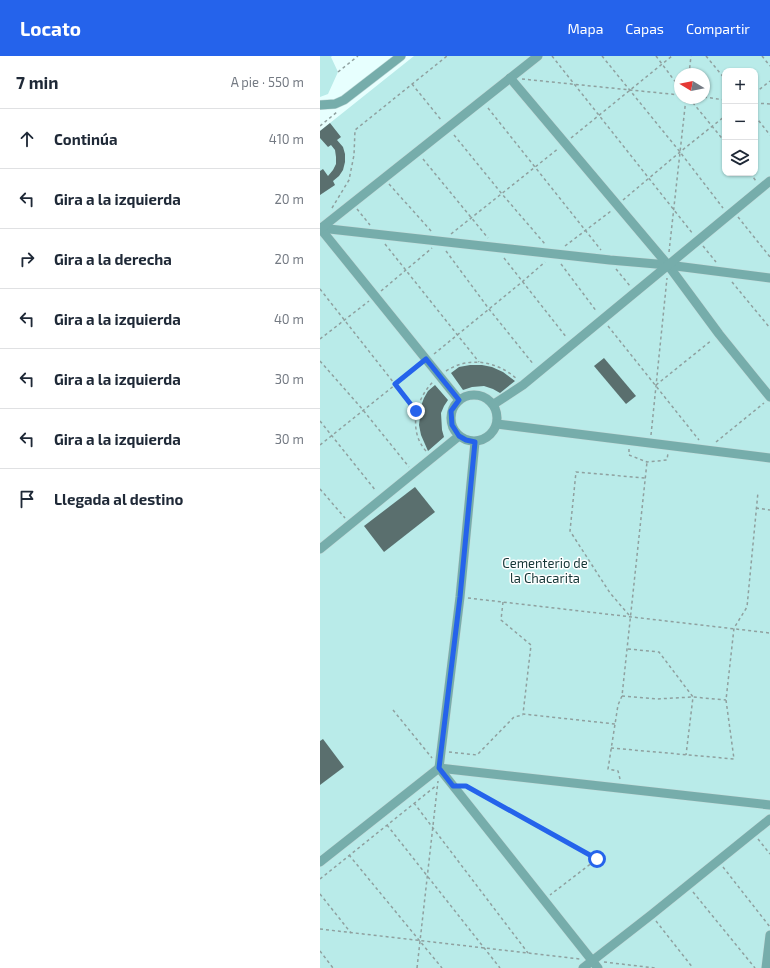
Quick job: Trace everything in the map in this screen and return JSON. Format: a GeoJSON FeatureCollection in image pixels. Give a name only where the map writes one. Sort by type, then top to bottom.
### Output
{"type":"FeatureCollection","features":[{"type":"Feature","properties":{"kind":"street"},"geometry":{"type":"LineString","coordinates":[[320,105],[335,104],[344,100],[401,56]]}},
{"type":"Feature","properties":{"kind":"street"},"geometry":{"type":"LineString","coordinates":[[320,229],[538,56]]}},
{"type":"Feature","properties":{"kind":"street"},"geometry":{"type":"LineString","coordinates":[[510,78],[668,265],[767,400]]}},
{"type":"Feature","properties":{"kind":"street"},"geometry":{"type":"LineString","coordinates":[[494,404],[539,372],[770,181]]}},
{"type":"Feature","properties":{"kind":"street"},"geometry":{"type":"LineString","coordinates":[[320,229],[668,265],[770,278]]}},
{"type":"Feature","properties":{"kind":"street"},"geometry":{"type":"LineString","coordinates":[[320,229],[459,400]]}},
{"type":"Feature","properties":{"kind":"street"},"geometry":{"type":"LineString","coordinates":[[471,394],[484,396],[494,404],[498,414],[497,424],[489,436],[475,442],[466,440],[459,436],[452,425],[451,411],[459,400],[471,394]]}},
{"type":"Feature","properties":{"kind":"street"},"geometry":{"type":"LineString","coordinates":[[497,424],[770,458]]}},
{"type":"Feature","properties":{"kind":"street"},"geometry":{"type":"LineString","coordinates":[[320,549],[459,436]]}},
{"type":"Feature","properties":{"kind":"street"},"geometry":{"type":"LineString","coordinates":[[475,442],[460,597],[439,768],[595,964]]}},
{"type":"Feature","properties":{"kind":"street"},"geometry":{"type":"LineString","coordinates":[[320,862],[439,768],[770,805]]}},
{"type":"Feature","properties":{"kind":"street"},"geometry":{"type":"LineString","coordinates":[[583,968],[595,964],[651,915],[770,819]]}},
{"type":"Feature","properties":{"kind":"street"},"geometry":{"type":"LineString","coordinates":[[766,968],[770,935]]}},
{"type":"Feature","properties":{"kind":"path"},"geometry":{"type":"LineString","coordinates":[[338,72],[358,56]]}},
{"type":"Feature","properties":{"kind":"path"},"geometry":{"type":"LineString","coordinates":[[331,210],[348,180],[354,155],[355,130],[448,56]]}},
{"type":"Feature","properties":{"kind":"path"},"geometry":{"type":"LineString","coordinates":[[552,56],[716,262]]}},
{"type":"Feature","properties":{"kind":"path"},"geometry":{"type":"LineString","coordinates":[[602,56],[680,152],[770,257]]}},
{"type":"Feature","properties":{"kind":"path"},"geometry":{"type":"LineString","coordinates":[[656,56],[674,80]]}},
{"type":"Feature","properties":{"kind":"path"},"geometry":{"type":"LineString","coordinates":[[320,339],[600,116],[672,56]]}},
{"type":"Feature","properties":{"kind":"path"},"geometry":{"type":"LineString","coordinates":[[690,68],[691,56]]}},
{"type":"Feature","properties":{"kind":"path"},"geometry":{"type":"LineString","coordinates":[[706,56],[722,75]]}},
{"type":"Feature","properties":{"kind":"path"},"geometry":{"type":"LineString","coordinates":[[762,56],[770,66]]}},
{"type":"Feature","properties":{"kind":"path"},"geometry":{"type":"LineString","coordinates":[[510,78],[674,95]]}},
{"type":"Feature","properties":{"kind":"path"},"geometry":{"type":"LineString","coordinates":[[758,91],[770,81]]}},
{"type":"Feature","properties":{"kind":"path"},"geometry":{"type":"LineString","coordinates":[[412,84],[502,194],[554,254],[603,319],[707,450],[767,400]]}},
{"type":"Feature","properties":{"kind":"path"},"geometry":{"type":"LineString","coordinates":[[710,98],[722,100]]}},
{"type":"Feature","properties":{"kind":"path"},"geometry":{"type":"LineString","coordinates":[[482,100],[635,292]]}},
{"type":"Feature","properties":{"kind":"path"},"geometry":{"type":"LineString","coordinates":[[758,103],[770,104]]}},
{"type":"Feature","properties":{"kind":"path"},"geometry":{"type":"LineString","coordinates":[[650,443],[686,104]]}},
{"type":"Feature","properties":{"kind":"path"},"geometry":{"type":"LineString","coordinates":[[692,104],[723,140]]}},
{"type":"Feature","properties":{"kind":"path"},"geometry":{"type":"LineString","coordinates":[[320,445],[489,309],[554,254],[618,205],[722,118]]}},
{"type":"Feature","properties":{"kind":"path"},"geometry":{"type":"LineString","coordinates":[[758,120],[770,135]]}},
{"type":"Feature","properties":{"kind":"path"},"geometry":{"type":"LineString","coordinates":[[753,176],[762,187]]}},
{"type":"Feature","properties":{"kind":"path"},"geometry":{"type":"LineString","coordinates":[[384,178],[440,242],[489,309],[539,372]]}},
{"type":"Feature","properties":{"kind":"path"},"geometry":{"type":"LineString","coordinates":[[352,203],[479,362]]}},
{"type":"Feature","properties":{"kind":"path"},"geometry":{"type":"LineString","coordinates":[[725,273],[770,328]]}},
{"type":"Feature","properties":{"kind":"path"},"geometry":{"type":"LineString","coordinates":[[320,289],[416,411]]}},
{"type":"Feature","properties":{"kind":"path"},"geometry":{"type":"LineString","coordinates":[[656,385],[719,334]]}},
{"type":"Feature","properties":{"kind":"path"},"geometry":{"type":"LineString","coordinates":[[320,361],[415,473]]}},
{"type":"Feature","properties":{"kind":"path"},"geometry":{"type":"LineString","coordinates":[[320,422],[383,499]]}},
{"type":"Feature","properties":{"kind":"path"},"geometry":{"type":"LineString","coordinates":[[630,441],[629,455],[647,462],[667,460],[670,445]]}},
{"type":"Feature","properties":{"kind":"path"},"geometry":{"type":"LineString","coordinates":[[623,789],[618,771],[608,769],[618,705],[622,696],[647,462]]}},
{"type":"Feature","properties":{"kind":"path"},"geometry":{"type":"LineString","coordinates":[[630,616],[610,593],[570,532],[576,472],[645,478]]}},
{"type":"Feature","properties":{"kind":"path"},"geometry":{"type":"LineString","coordinates":[[320,489],[350,525]]}},
{"type":"Feature","properties":{"kind":"path"},"geometry":{"type":"LineString","coordinates":[[611,748],[734,760],[726,700],[734,628],[747,606],[758,492]]}},
{"type":"Feature","properties":{"kind":"path"},"geometry":{"type":"LineString","coordinates":[[756,508],[770,510]]}},
{"type":"Feature","properties":{"kind":"path"},"geometry":{"type":"LineString","coordinates":[[460,597],[770,633]]}},
{"type":"Feature","properties":{"kind":"path"},"geometry":{"type":"LineString","coordinates":[[503,602],[501,620],[531,644],[524,714]]}},
{"type":"Feature","properties":{"kind":"path"},"geometry":{"type":"LineString","coordinates":[[627,649],[659,652],[693,697],[686,755]]}},
{"type":"Feature","properties":{"kind":"path"},"geometry":{"type":"LineString","coordinates":[[622,696],[657,699],[693,697],[726,700]]}},
{"type":"Feature","properties":{"kind":"path"},"geometry":{"type":"LineString","coordinates":[[393,710],[439,768],[418,968]]}},
{"type":"Feature","properties":{"kind":"path"},"geometry":{"type":"LineString","coordinates":[[441,751],[477,755],[514,717],[524,714],[615,724]]}},
{"type":"Feature","properties":{"kind":"path"},"geometry":{"type":"LineString","coordinates":[[320,879],[438,784]]}},
{"type":"Feature","properties":{"kind":"path"},"geometry":{"type":"LineString","coordinates":[[453,786],[466,786],[597,859],[543,900]]}},
{"type":"Feature","properties":{"kind":"path"},"geometry":{"type":"LineString","coordinates":[[414,803],[529,953]]}},
{"type":"Feature","properties":{"kind":"path"},"geometry":{"type":"LineString","coordinates":[[387,824],[500,968]]}},
{"type":"Feature","properties":{"kind":"path"},"geometry":{"type":"LineString","coordinates":[[753,833],[770,854]]}},
{"type":"Feature","properties":{"kind":"path"},"geometry":{"type":"LineString","coordinates":[[349,855],[442,968]]}},
{"type":"Feature","properties":{"kind":"path"},"geometry":{"type":"LineString","coordinates":[[718,861],[770,927]]}},
{"type":"Feature","properties":{"kind":"path"},"geometry":{"type":"LineString","coordinates":[[688,886],[755,968]]}},
{"type":"Feature","properties":{"kind":"path"},"geometry":{"type":"LineString","coordinates":[[320,894],[351,933]]}},
{"type":"Feature","properties":{"kind":"path"},"geometry":{"type":"LineString","coordinates":[[651,915],[693,968]]}},
{"type":"Feature","properties":{"kind":"path"},"geometry":{"type":"LineString","coordinates":[[320,929],[529,953],[595,964],[655,968]]}},
{"type":"Feature","properties":{"kind":"path"},"geometry":{"type":"LineString","coordinates":[[320,951],[333,968]]}},
{"type":"Feature","properties":{"kind":"green space"},"geometry":{"type":"Polygon","coordinates":[[[320,56],[332,56],[331,57],[338,72],[328,94],[320,97],[320,56]]]}},
{"type":"Feature","properties":{"kind":"green space","name":"Cementerio de la Chacarita"},"geometry":{"type":"Polygon","coordinates":[[[414,56],[770,56],[770,968],[320,968],[320,131],[414,56]]]}},
{"type":"Feature","properties":{"kind":"building"},"geometry":{"type":"Polygon","coordinates":[[[330,123],[341,137],[337,140],[343,147],[345,162],[343,170],[333,181],[335,185],[320,195],[320,171],[323,169],[328,176],[336,164],[335,150],[331,145],[328,147],[320,138],[320,131],[330,123]]]}},
{"type":"Feature","properties":{"kind":"building"},"geometry":{"type":"Polygon","coordinates":[[[604,358],[636,396],[626,404],[594,366],[604,358]]]}},
{"type":"Feature","properties":{"kind":"building"},"geometry":{"type":"Polygon","coordinates":[[[470,365],[492,367],[503,372],[515,381],[500,393],[484,386],[472,387],[463,390],[451,373],[459,367],[470,365]]]}},
{"type":"Feature","properties":{"kind":"building"},"geometry":{"type":"Polygon","coordinates":[[[435,385],[448,400],[441,413],[444,437],[428,451],[421,435],[419,425],[421,406],[428,391],[435,385]]]}},
{"type":"Feature","properties":{"kind":"building"},"geometry":{"type":"Polygon","coordinates":[[[415,487],[435,512],[384,552],[364,526],[415,487]]]}},
{"type":"Feature","properties":{"kind":"building"},"geometry":{"type":"Polygon","coordinates":[[[323,739],[344,767],[320,785],[320,741],[323,739]]]}},
{"type":"Feature","properties":{"kind":"route"},"geometry":{"type":"LineString","coordinates":[[416,411],[395,384],[426,359],[459,400],[451,411],[452,425],[459,436],[466,440],[475,442],[460,597],[439,768],[453,786],[466,786],[597,859]]}}]}
